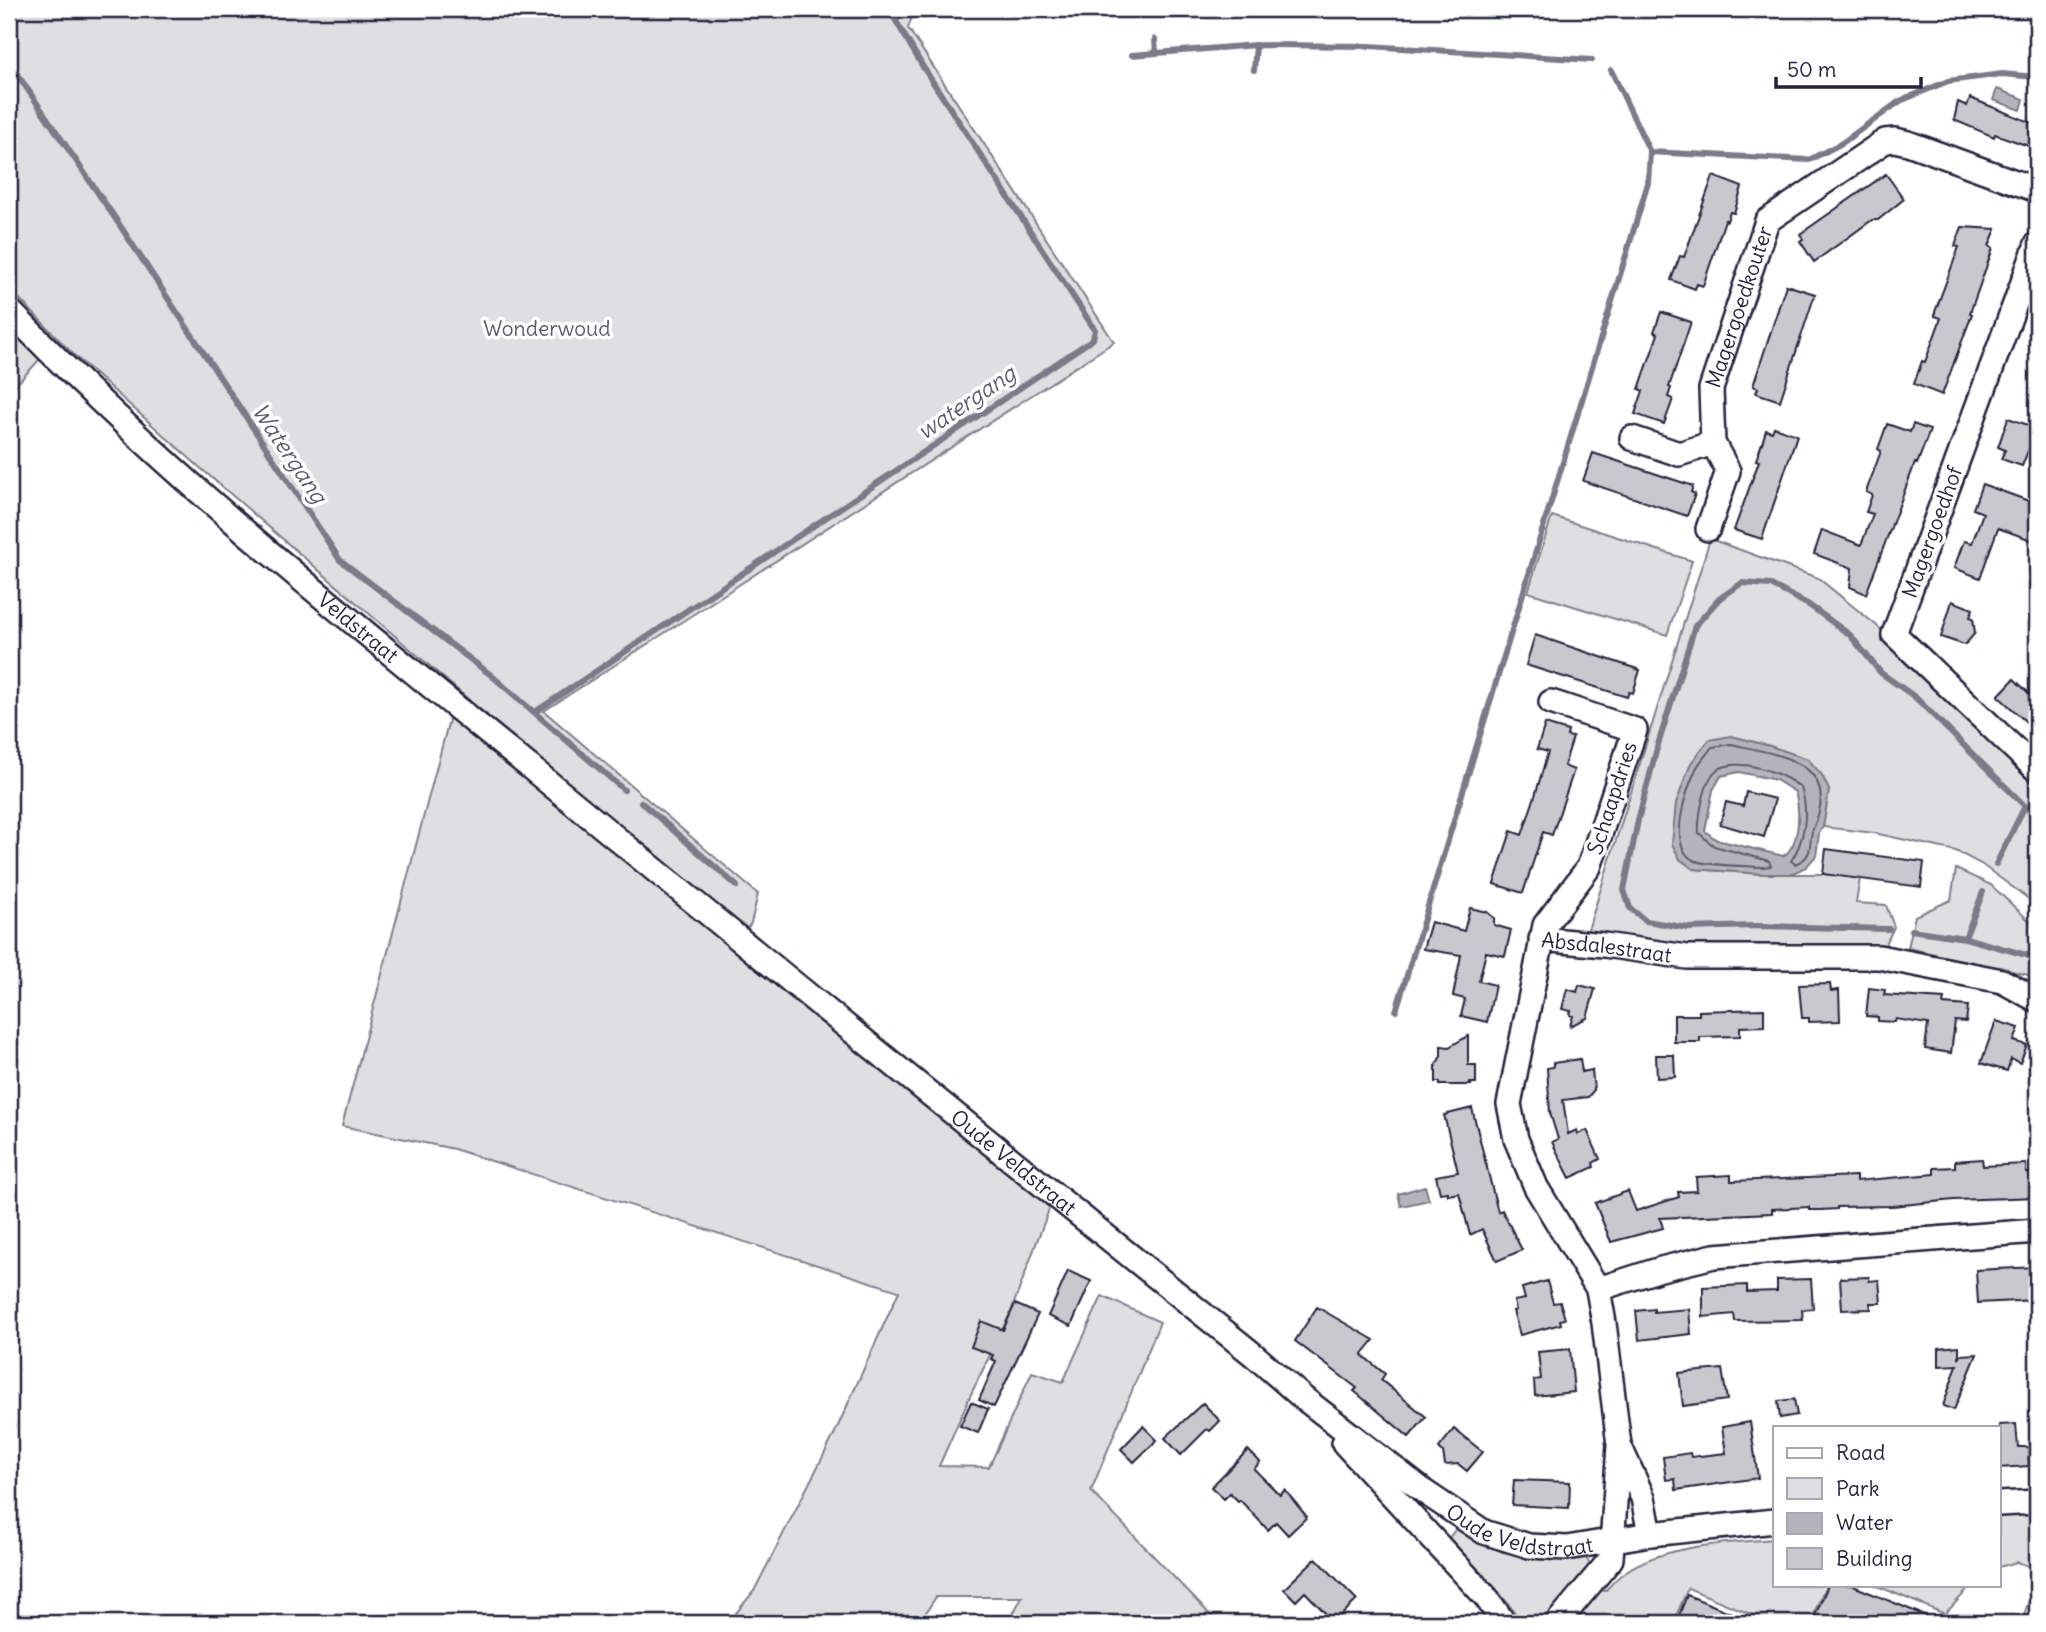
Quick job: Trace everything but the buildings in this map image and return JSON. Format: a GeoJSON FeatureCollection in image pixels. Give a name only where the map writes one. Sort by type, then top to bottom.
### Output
{"type":"FeatureCollection","features":[{"type":"Feature","properties":{"kind":"street","name":"Magergoedkouter"},"geometry":{"type":"LineString","coordinates":[[1708,529],[1728,471],[1713,443],[1711,389],[1768,221],[1885,141],[1908,143],[2037,190]]}},
{"type":"Feature","properties":{"kind":"street","name":"Magergoedhof"},"geometry":{"type":"LineString","coordinates":[[2037,244],[1894,635],[2037,770]]}},
{"type":"Feature","properties":{"kind":"street","name":"Veldstraat"},"geometry":{"type":"LineString","coordinates":[[9,310],[62,366],[167,463],[358,626],[725,928]]}},
{"type":"Feature","properties":{"kind":"street"},"geometry":{"type":"LineString","coordinates":[[1632,438],[1679,454],[1713,443]]}},
{"type":"Feature","properties":{"kind":"street","name":"Schaapdries"},"geometry":{"type":"LineString","coordinates":[[1541,939],[1545,925],[1589,867],[1635,730],[1551,702]]}},
{"type":"Feature","properties":{"kind":"street","name":"Oude Veldstraat"},"geometry":{"type":"LineString","coordinates":[[725,928],[1255,1356],[1302,1397],[1426,1493],[1484,1532],[1528,1546],[1567,1548],[1650,1534],[1773,1521]]}},
{"type":"Feature","properties":{"kind":"street","name":"Absdalestraat"},"geometry":{"type":"LineString","coordinates":[[1557,1623],[1611,1559],[1619,1445],[1598,1289],[1536,1187],[1516,1139],[1509,1104],[1541,939],[1687,957],[1879,957],[2002,981],[2037,1000]]}},
{"type":"Feature","properties":{"kind":"street"},"geometry":{"type":"LineString","coordinates":[[1598,1289],[1714,1255],[2037,1231]]}},
{"type":"Feature","properties":{"kind":"street","name":"Oude Veldstraat"},"geometry":{"type":"LineString","coordinates":[[1302,1397],[1486,1597],[1504,1623]]}},
{"type":"Feature","properties":{"kind":"street","name":"Absdalestraat"},"geometry":{"type":"LineString","coordinates":[[1619,1445],[1643,1498],[1650,1534]]}},
{"type":"Feature","properties":{"kind":"street"},"geometry":{"type":"LineString","coordinates":[[2000,1504],[2037,1502]]}},
{"type":"Feature","properties":{"kind":"green space","name":"Wonderwoud"},"geometry":{"type":"Polygon","coordinates":[[[9,9],[915,9],[908,28],[1114,342],[544,711],[758,894],[751,923],[746,930],[490,718],[197,465],[75,356],[9,288],[9,9]]]}},
{"type":"Feature","properties":{"kind":"green space"},"geometry":{"type":"Polygon","coordinates":[[[9,326],[41,358],[15,386],[9,379],[9,326]]]}},
{"type":"Feature","properties":{"kind":"green space"},"geometry":{"type":"Polygon","coordinates":[[[1552,516],[1692,561],[1667,635],[1528,592],[1552,516]]]}},
{"type":"Feature","properties":{"kind":"green space"},"geometry":{"type":"Polygon","coordinates":[[[1710,539],[1818,578],[1876,625],[2037,784],[2037,905],[1981,864],[1956,851],[1874,833],[1823,827],[1829,790],[1808,759],[1731,736],[1680,859],[1694,869],[1860,878],[1856,903],[1886,905],[1894,927],[1884,948],[1672,949],[1587,933],[1710,539]]]}},
{"type":"Feature","properties":{"kind":"green space"},"geometry":{"type":"Polygon","coordinates":[[[450,716],[1052,1201],[1010,1314],[939,1466],[989,1467],[1032,1372],[1063,1382],[1102,1296],[1160,1322],[1091,1491],[1218,1623],[1008,1623],[1022,1597],[936,1597],[919,1623],[728,1623],[754,1591],[833,1437],[899,1291],[454,1149],[342,1126],[450,716]]]}},
{"type":"Feature","properties":{"kind":"green space"},"geometry":{"type":"Polygon","coordinates":[[[1956,869],[1991,885],[2037,928],[2037,980],[2033,976],[1908,948],[1915,916],[1951,900],[1956,869]]]}},
{"type":"Feature","properties":{"kind":"green space"},"geometry":{"type":"Polygon","coordinates":[[[2037,1513],[2037,1569],[2017,1562],[2000,1567],[2000,1517],[2037,1513]]]}},
{"type":"Feature","properties":{"kind":"green space"},"geometry":{"type":"Polygon","coordinates":[[[1458,1526],[1502,1552],[1560,1560],[1583,1554],[1590,1564],[1588,1573],[1577,1586],[1605,1591],[1625,1572],[1658,1556],[1717,1544],[1773,1539],[1773,1586],[1826,1586],[1810,1623],[1772,1623],[1688,1588],[1673,1623],[1523,1623],[1449,1538],[1458,1526]]]}},
{"type":"Feature","properties":{"kind":"green space"},"geometry":{"type":"Polygon","coordinates":[[[2037,1578],[2037,1623],[2021,1623],[2037,1578]]]}},
{"type":"Feature","properties":{"kind":"green space"},"geometry":{"type":"Polygon","coordinates":[[[1877,1586],[1971,1586],[1945,1614],[1877,1586]]]}},
{"type":"Feature","properties":{"kind":"water"},"geometry":{"type":"Polygon","coordinates":[[[1997,89],[2024,99],[2021,110],[1993,100],[1997,89]]]}},
{"type":"Feature","properties":{"kind":"water"},"geometry":{"type":"Polygon","coordinates":[[[1731,736],[1770,746],[1808,759],[1822,775],[1829,790],[1823,827],[1819,833],[1816,856],[1806,867],[1791,874],[1763,874],[1693,869],[1680,859],[1672,844],[1676,803],[1691,763],[1709,740],[1731,736]],[[1739,772],[1721,776],[1713,790],[1705,831],[1717,840],[1783,856],[1789,851],[1796,835],[1798,808],[1795,792],[1776,780],[1739,772]]]}},
{"type":"Feature","properties":{"kind":"water"},"geometry":{"type":"Polygon","coordinates":[[[1425,1186],[1429,1200],[1401,1206],[1398,1194],[1425,1186]]]}},
{"type":"Feature","properties":{"kind":"waterway","name":"watergang"},"geometry":{"type":"LineString","coordinates":[[535,712],[1093,339],[1095,330],[923,67],[889,9]]}},
{"type":"Feature","properties":{"kind":"waterway"},"geometry":{"type":"LineString","coordinates":[[1155,39],[1156,53]]}},
{"type":"Feature","properties":{"kind":"waterway"},"geometry":{"type":"LineString","coordinates":[[1132,55],[1256,45],[1369,46],[1592,60]]}},
{"type":"Feature","properties":{"kind":"waterway"},"geometry":{"type":"LineString","coordinates":[[1254,70],[1256,45]]}},
{"type":"Feature","properties":{"kind":"waterway","name":"Watergang"},"geometry":{"type":"LineString","coordinates":[[9,62],[340,560],[491,675],[624,790]]}},
{"type":"Feature","properties":{"kind":"waterway"},"geometry":{"type":"LineString","coordinates":[[1611,70],[1650,152],[1809,160],[1842,143],[1900,101],[1948,81],[2002,74],[2037,77]]}},
{"type":"Feature","properties":{"kind":"waterway"},"geometry":{"type":"LineString","coordinates":[[1396,1011],[1648,183],[1650,152]]}},
{"type":"Feature","properties":{"kind":"waterway"},"geometry":{"type":"LineString","coordinates":[[1889,929],[1756,926],[1688,928],[1646,921],[1630,908],[1624,890],[1638,820],[1657,748],[1695,626],[1719,599],[1742,583],[1771,585],[1809,605],[1850,635],[1881,673],[1915,697],[2037,818]]}},
{"type":"Feature","properties":{"kind":"waterway"},"geometry":{"type":"LineString","coordinates":[[641,802],[737,886]]}},
{"type":"Feature","properties":{"kind":"waterway"},"geometry":{"type":"LineString","coordinates":[[1996,864],[2025,806]]}},
{"type":"Feature","properties":{"kind":"waterway"},"geometry":{"type":"LineString","coordinates":[[1965,938],[1983,892]]}},
{"type":"Feature","properties":{"kind":"waterway"},"geometry":{"type":"LineString","coordinates":[[1911,930],[1965,938],[2037,958]]}}]}
